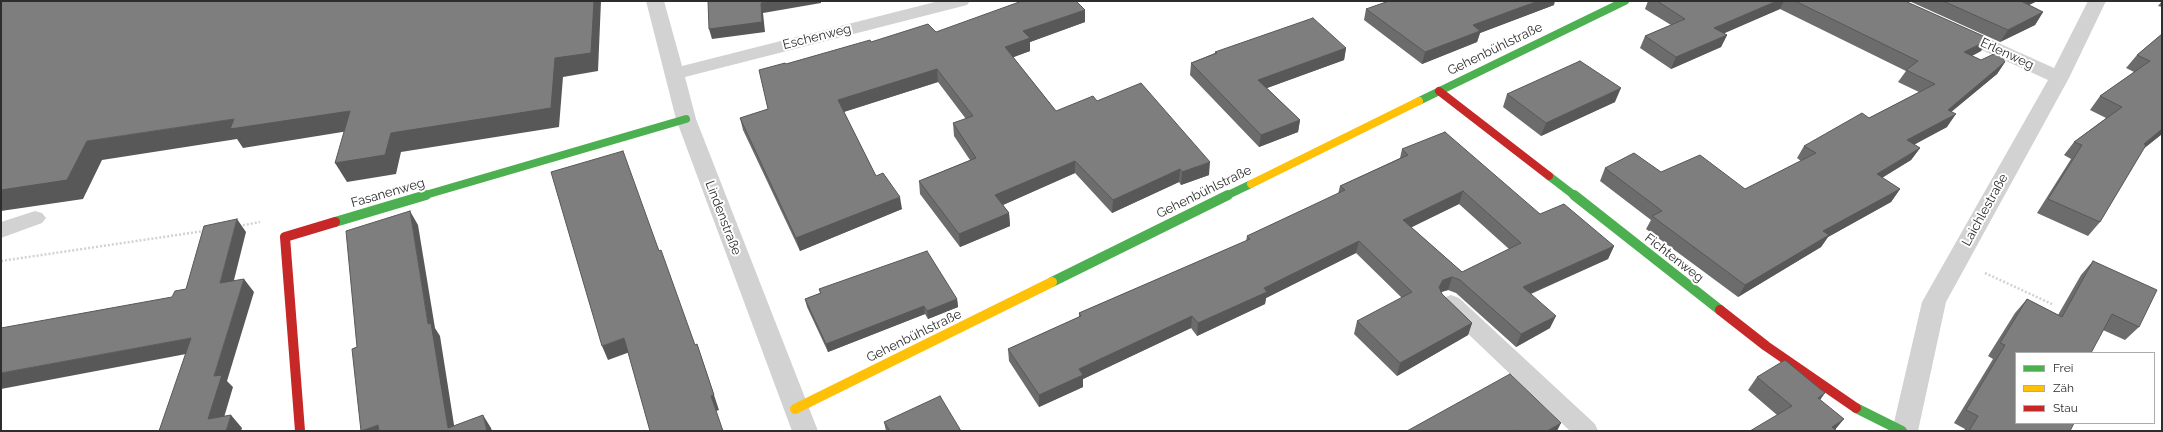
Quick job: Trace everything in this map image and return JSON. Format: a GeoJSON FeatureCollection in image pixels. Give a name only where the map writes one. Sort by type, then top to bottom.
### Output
{"type":"FeatureCollection","features":[{"type":"Feature","properties":{"kind":"street","name":"Lindenstraße"},"geometry":{"type":"LineString","coordinates":[[655,1],[686,119],[805,431]]}},
{"type":"Feature","properties":{"kind":"street","name":"Eschenweg"},"geometry":{"type":"LineString","coordinates":[[673,74],[961,1]]}},
{"type":"Feature","properties":{"kind":"street","name":"Gehenbühlstraße"},"geometry":{"type":"LineString","coordinates":[[796,409],[1439,91],[1625,1]]}},
{"type":"Feature","properties":{"kind":"street","name":"Laichlestraße"},"geometry":{"type":"LineString","coordinates":[[1903,431],[1934,302],[2059,78],[2097,1]]}},
{"type":"Feature","properties":{"kind":"street","name":"Erlenweg"},"geometry":{"type":"LineString","coordinates":[[1940,23],[2059,78]]}},
{"type":"Feature","properties":{"kind":"street","name":"Fichtenweg"},"geometry":{"type":"LineString","coordinates":[[1439,91],[1766,346],[1853,406],[1903,431]]}},
{"type":"Feature","properties":{"kind":"street","name":"Fasanenweg"},"geometry":{"type":"LineString","coordinates":[[300,431],[285,237],[686,119]]}},
{"type":"Feature","properties":{"kind":"lane"},"geometry":{"type":"LineString","coordinates":[[1,230],[35,218]]}},
{"type":"Feature","properties":{"kind":"lane"},"geometry":{"type":"LineString","coordinates":[[1447,300],[1586,431]]}},
{"type":"Feature","properties":{"kind":"path"},"geometry":{"type":"LineString","coordinates":[[235,226],[246,224]]}},
{"type":"Feature","properties":{"kind":"path"},"geometry":{"type":"LineString","coordinates":[[1,261],[207,231]]}},
{"type":"Feature","properties":{"kind":"path"},"geometry":{"type":"LineString","coordinates":[[1957,260],[2054,305]]}},
{"type":"Feature","properties":{"kind":"building"},"geometry":{"type":"Polygon","coordinates":[[[1,1],[594,1],[591,53],[555,58],[551,108],[391,133],[385,155],[335,163],[350,111],[230,129],[234,119],[87,141],[67,180],[1,190],[1,1]]]}},
{"type":"Feature","properties":{"kind":"building"},"geometry":{"type":"Polygon","coordinates":[[[708,1],[771,1],[761,3],[762,22],[709,29],[708,1]]]}},
{"type":"Feature","properties":{"kind":"building"},"geometry":{"type":"Polygon","coordinates":[[[1022,1],[1076,1],[1085,10],[1023,31],[1030,38],[1005,47],[1056,111],[1093,96],[1097,101],[1141,83],[1210,162],[1182,172],[1180,169],[1113,200],[1075,161],[995,195],[1009,213],[959,234],[919,181],[976,158],[953,123],[973,116],[937,69],[838,100],[876,176],[883,173],[900,197],[796,238],[740,118],[768,109],[759,70],[786,64],[870,40],[871,42],[928,24],[936,32],[1022,1]]]}},
{"type":"Feature","properties":{"kind":"building"},"geometry":{"type":"Polygon","coordinates":[[[1389,1],[1538,1],[1473,25],[1480,31],[1425,52],[1366,9],[1389,1]]]}},
{"type":"Feature","properties":{"kind":"building"},"geometry":{"type":"Polygon","coordinates":[[[1657,1],[1777,1],[1714,28],[1727,35],[1676,57],[1645,36],[1685,19],[1657,1]]]}},
{"type":"Feature","properties":{"kind":"building"},"geometry":{"type":"Polygon","coordinates":[[[1795,1],[1905,1],[1990,39],[1964,52],[1981,60],[1998,52],[2005,62],[1948,110],[1956,114],[1907,140],[1920,148],[1877,174],[1900,189],[1823,231],[1829,235],[1745,285],[1652,216],[1662,211],[1605,168],[1634,153],[1661,172],[1700,155],[1745,189],[1816,153],[1804,146],[1862,113],[1869,118],[1935,84],[1906,70],[1918,61],[1795,1]]]}},
{"type":"Feature","properties":{"kind":"building"},"geometry":{"type":"Polygon","coordinates":[[[1943,1],[2021,1],[2043,12],[2008,30],[1943,1]]]}},
{"type":"Feature","properties":{"kind":"building"},"geometry":{"type":"Polygon","coordinates":[[[1313,18],[1346,48],[1258,80],[1300,120],[1261,135],[1191,63],[1217,53],[1215,52],[1313,18]]]}},
{"type":"Feature","properties":{"kind":"building"},"geometry":{"type":"Polygon","coordinates":[[[2162,34],[2162,129],[2144,144],[2146,145],[2100,222],[2048,199],[2082,145],[2074,142],[2122,107],[2100,96],[2150,61],[2137,55],[2162,34]]]}},
{"type":"Feature","properties":{"kind":"building"},"geometry":{"type":"Polygon","coordinates":[[[1580,61],[1621,88],[1546,123],[1507,94],[1580,61]]]}},
{"type":"Feature","properties":{"kind":"building"},"geometry":{"type":"Polygon","coordinates":[[[1445,132],[1540,214],[1564,204],[1614,246],[1523,287],[1556,316],[1521,334],[1460,280],[1452,277],[1443,280],[1439,287],[1442,294],[1472,323],[1400,363],[1357,321],[1412,292],[1359,241],[1264,288],[1267,292],[1198,323],[1192,316],[1079,369],[1083,375],[1039,395],[1008,349],[1081,316],[1079,313],[1250,239],[1247,236],[1345,190],[1340,186],[1408,155],[1402,149],[1445,132]],[[1463,191],[1403,220],[1462,272],[1521,243],[1463,191]]]}},
{"type":"Feature","properties":{"kind":"building"},"geometry":{"type":"Polygon","coordinates":[[[623,151],[695,345],[697,344],[714,395],[711,396],[723,431],[650,431],[624,338],[602,346],[551,172],[623,151]]]}},
{"type":"Feature","properties":{"kind":"building"},"geometry":{"type":"Polygon","coordinates":[[[410,211],[428,324],[431,323],[448,428],[483,415],[487,431],[379,431],[378,425],[361,431],[352,349],[357,347],[346,231],[410,211]]]}},
{"type":"Feature","properties":{"kind":"building"},"geometry":{"type":"Polygon","coordinates":[[[237,219],[220,283],[244,279],[214,376],[222,375],[208,419],[231,415],[226,431],[159,431],[191,338],[1,373],[1,328],[172,297],[175,291],[186,289],[204,226],[237,219]]]}},
{"type":"Feature","properties":{"kind":"building"},"geometry":{"type":"Polygon","coordinates":[[[927,251],[957,299],[927,311],[924,306],[826,344],[805,299],[821,293],[819,289],[927,251]]]}},
{"type":"Feature","properties":{"kind":"building"},"geometry":{"type":"Polygon","coordinates":[[[2093,261],[2157,290],[2139,327],[2112,314],[2092,352],[2015,352],[2015,424],[2074,424],[2070,431],[1969,431],[1978,416],[1966,410],[2005,345],[2000,343],[2027,299],[2062,317],[2093,261]]]}},
{"type":"Feature","properties":{"kind":"building"},"geometry":{"type":"Polygon","coordinates":[[[1785,360],[1825,393],[1818,398],[1844,419],[1832,427],[1837,431],[1750,431],[1792,406],[1757,377],[1785,360]]]}},
{"type":"Feature","properties":{"kind":"building"},"geometry":{"type":"Polygon","coordinates":[[[1510,374],[1561,423],[1547,431],[1407,431],[1510,374]]]}},
{"type":"Feature","properties":{"kind":"building"},"geometry":{"type":"Polygon","coordinates":[[[940,396],[961,431],[890,431],[884,422],[940,396]]]}},
{"type":"Feature","properties":{"kind":"traffic: fast"},"geometry":{"type":"LineString","coordinates":[[1419,101],[1625,1]]}},
{"type":"Feature","properties":{"kind":"traffic: fast"},"geometry":{"type":"LineString","coordinates":[[335,222],[686,119]]}},
{"type":"Feature","properties":{"kind":"traffic: fast"},"geometry":{"type":"LineString","coordinates":[[1549,176],[1720,310]]}},
{"type":"Feature","properties":{"kind":"traffic: fast"},"geometry":{"type":"LineString","coordinates":[[1052,282],[1251,184]]}},
{"type":"Feature","properties":{"kind":"traffic: fast"},"geometry":{"type":"LineString","coordinates":[[1856,408],[1902,431]]}},
{"type":"Feature","properties":{"kind":"traffic: slow"},"geometry":{"type":"LineString","coordinates":[[1251,184],[1419,101]]}},
{"type":"Feature","properties":{"kind":"traffic: slow"},"geometry":{"type":"LineString","coordinates":[[795,409],[1052,282]]}},
{"type":"Feature","properties":{"kind":"traffic: jam"},"geometry":{"type":"LineString","coordinates":[[1439,91],[1549,176]]}},
{"type":"Feature","properties":{"kind":"traffic: jam"},"geometry":{"type":"LineString","coordinates":[[300,431],[285,237],[335,222]]}},
{"type":"Feature","properties":{"kind":"traffic: jam"},"geometry":{"type":"LineString","coordinates":[[1720,310],[1766,346],[1856,408]]}}]}
